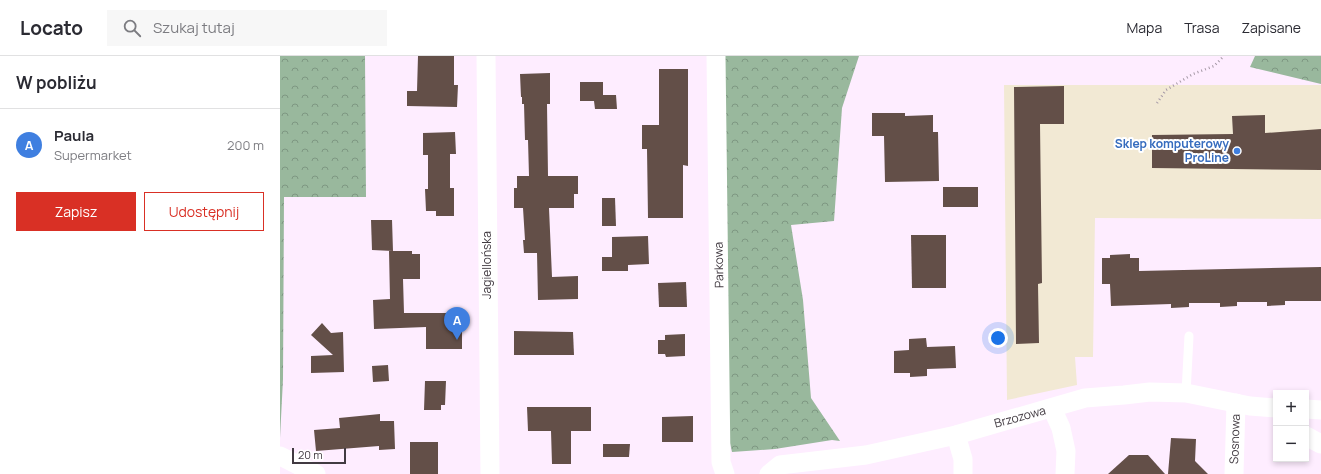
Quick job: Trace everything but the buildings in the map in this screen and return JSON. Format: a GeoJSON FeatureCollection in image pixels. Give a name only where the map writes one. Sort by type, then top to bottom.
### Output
{"type":"FeatureCollection","features":[{"type":"Feature","properties":{"kind":"street","name":"Jagiellońska"},"geometry":{"type":"LineString","coordinates":[[486,56],[490,474]]}},
{"type":"Feature","properties":{"kind":"street","name":"Parkowa"},"geometry":{"type":"LineString","coordinates":[[716,56],[721,462],[725,474]]}},
{"type":"Feature","properties":{"kind":"street","name":"Brzozowa"},"geometry":{"type":"LineString","coordinates":[[769,474],[780,465],[866,455],[956,435],[1085,398],[1124,396],[1150,392],[1186,393],[1243,405],[1273,408]]}},
{"type":"Feature","properties":{"kind":"street"},"geometry":{"type":"LineString","coordinates":[[1243,405],[1273,419]]}},
{"type":"Feature","properties":{"kind":"street","name":"Sosnowa"},"geometry":{"type":"LineString","coordinates":[[1234,474],[1243,405]]}},
{"type":"Feature","properties":{"kind":"street"},"geometry":{"type":"LineString","coordinates":[[1052,408],[1060,428],[1066,451],[1065,474]]}},
{"type":"Feature","properties":{"kind":"street"},"geometry":{"type":"LineString","coordinates":[[1309,409],[1321,410]]}},
{"type":"Feature","properties":{"kind":"street"},"geometry":{"type":"LineString","coordinates":[[956,435],[964,459],[963,474]]}},
{"type":"Feature","properties":{"kind":"street"},"geometry":{"type":"LineString","coordinates":[[1309,438],[1321,444]]}},
{"type":"Feature","properties":{"kind":"street"},"geometry":{"type":"LineString","coordinates":[[280,456],[316,474]]}},
{"type":"Feature","properties":{"kind":"lane"},"geometry":{"type":"LineString","coordinates":[[1186,393],[1189,336]]}},
{"type":"Feature","properties":{"kind":"path"},"geometry":{"type":"LineString","coordinates":[[1157,103],[1166,90],[1193,74],[1214,66],[1224,56]]}},
{"type":"Feature","properties":{"kind":"shaded area"},"geometry":{"type":"Polygon","coordinates":[[[1004,85],[1321,85],[1321,219],[1095,218],[1093,357],[1075,357],[1077,385],[1007,400],[1004,85]]]}},
{"type":"Feature","properties":{"kind":"green space"},"geometry":{"type":"Polygon","coordinates":[[[280,56],[365,56],[366,197],[284,197],[283,379],[280,438],[280,56]]]}},
{"type":"Feature","properties":{"kind":"green space"},"geometry":{"type":"Polygon","coordinates":[[[725,56],[859,56],[842,108],[834,221],[791,225],[803,300],[811,398],[840,441],[832,440],[775,449],[732,452],[725,421],[725,56]]]}},
{"type":"Feature","properties":{"kind":"green space"},"geometry":{"type":"Polygon","coordinates":[[[1255,56],[1321,56],[1321,84],[1250,67],[1255,56]]]}},
{"type":"Feature","properties":{"kind":"place","name":"Sklep komputerowy ProLine"},"geometry":{"type":"Point","coordinates":[1237,151]}},
{"type":"Feature","properties":{"kind":"place","name":"Paula"},"geometry":{"type":"Point","coordinates":[457,340]}}]}
